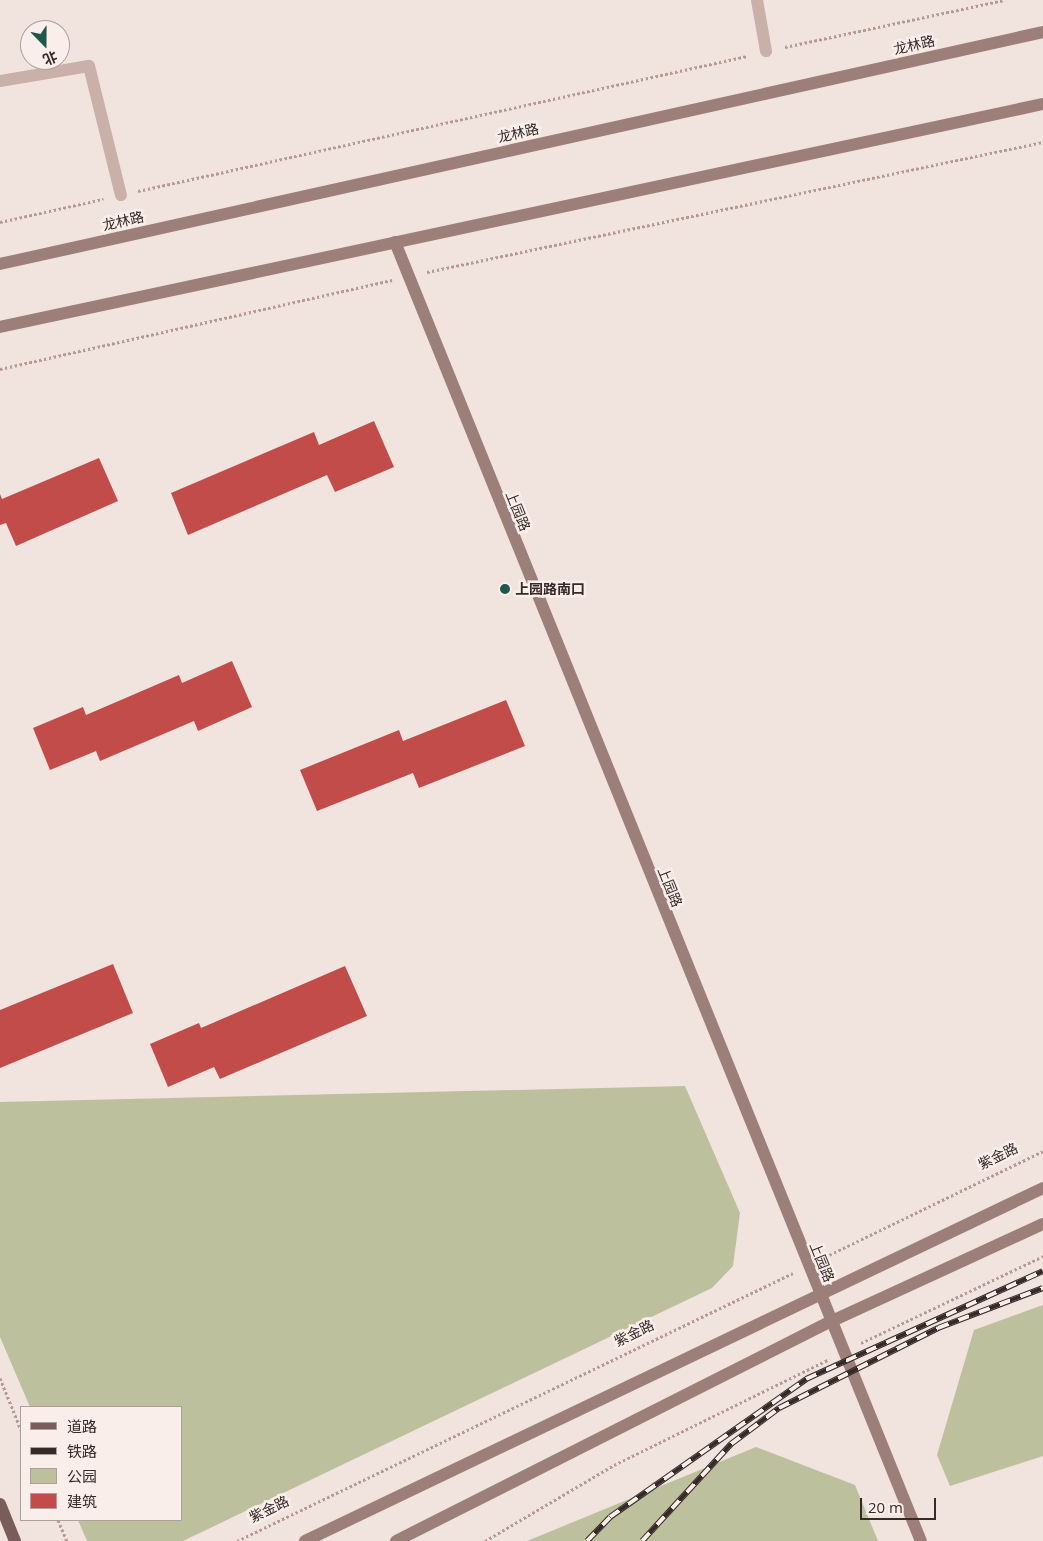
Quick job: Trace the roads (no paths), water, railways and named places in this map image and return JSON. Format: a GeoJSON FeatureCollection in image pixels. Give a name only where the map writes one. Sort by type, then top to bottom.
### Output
{"type":"FeatureCollection","features":[{"type":"Feature","properties":{"kind":"main road","name":"龙林路"},"geometry":{"type":"LineString","coordinates":[[0,264],[1043,32]]}},
{"type":"Feature","properties":{"kind":"main road"},"geometry":{"type":"LineString","coordinates":[[0,327],[1043,104]]}},
{"type":"Feature","properties":{"kind":"main road","name":"上园路"},"geometry":{"type":"LineString","coordinates":[[395,242],[406,277],[819,1295],[832,1321],[921,1541]]}},
{"type":"Feature","properties":{"kind":"main road"},"geometry":{"type":"LineString","coordinates":[[305,1541],[1043,1188]]}},
{"type":"Feature","properties":{"kind":"main road"},"geometry":{"type":"LineString","coordinates":[[396,1541],[832,1321],[1043,1224]]}},
{"type":"Feature","properties":{"kind":"main road"},"geometry":{"type":"LineString","coordinates":[[0,1506],[15,1541]]}},
{"type":"Feature","properties":{"kind":"street"},"geometry":{"type":"LineString","coordinates":[[757,0],[766,51]]}},
{"type":"Feature","properties":{"kind":"street"},"geometry":{"type":"LineString","coordinates":[[0,80],[89,66],[121,195]]}},
{"type":"Feature","properties":{"kind":"railway"},"geometry":{"type":"LineString","coordinates":[[587,1541],[610,1517],[806,1379],[1043,1271]]}},
{"type":"Feature","properties":{"kind":"railway"},"geometry":{"type":"LineString","coordinates":[[642,1541],[731,1444],[779,1408],[938,1328],[1043,1288]]}},
{"type":"Feature","properties":{"kind":"place","name":"上园路南口"},"geometry":{"type":"Point","coordinates":[505,589]}}]}
